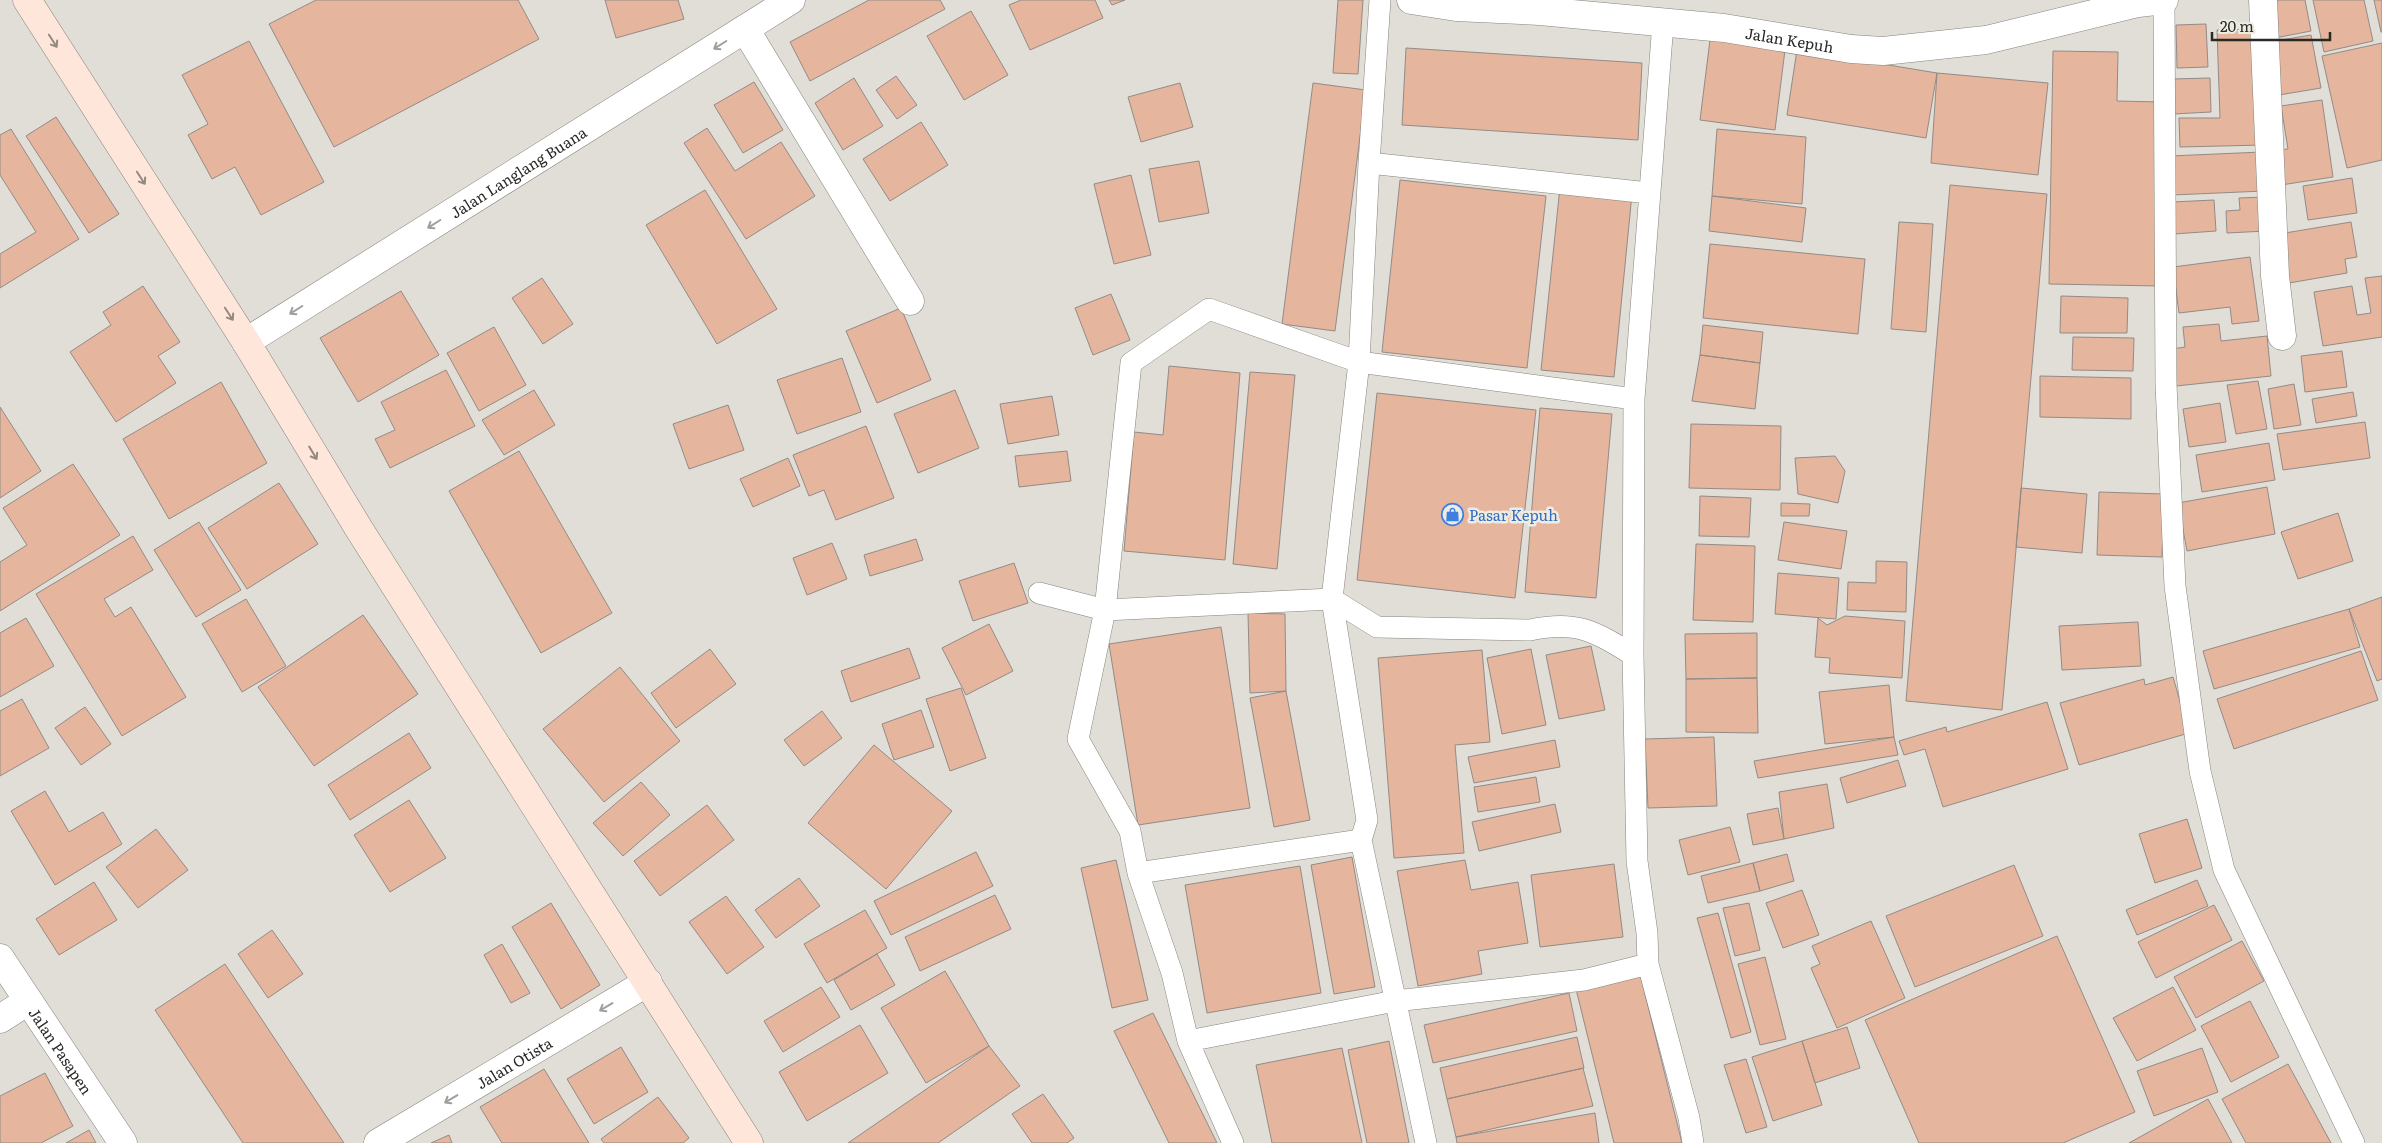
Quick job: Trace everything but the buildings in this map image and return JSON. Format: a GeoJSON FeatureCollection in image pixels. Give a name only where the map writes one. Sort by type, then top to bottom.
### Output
{"type":"FeatureCollection","features":[{"type":"Feature","properties":{"kind":"main road"},"geometry":{"type":"LineString","coordinates":[[27,0],[246,342],[364,538],[648,982],[748,1143]]}},
{"type":"Feature","properties":{"kind":"street","name":"Jalan Langlang Buana"},"geometry":{"type":"LineString","coordinates":[[246,342],[791,0]]}},
{"type":"Feature","properties":{"kind":"street","name":"Jalan Kepuh"},"geometry":{"type":"LineString","coordinates":[[1410,0],[1456,7],[1540,11],[1724,28],[1851,49],[1883,51],[1986,40],[2138,3],[2164,0]]}},
{"type":"Feature","properties":{"kind":"street"},"geometry":{"type":"LineString","coordinates":[[2263,0],[2275,276],[2282,336]]}},
{"type":"Feature","properties":{"kind":"street"},"geometry":{"type":"LineString","coordinates":[[744,29],[910,301]]}},
{"type":"Feature","properties":{"kind":"street","name":"Jalan Pasapen"},"geometry":{"type":"LineString","coordinates":[[0,958],[123,1143]]}},
{"type":"Feature","properties":{"kind":"street","name":"Jalan Otista"},"geometry":{"type":"LineString","coordinates":[[378,1143],[648,982]]}},
{"type":"Feature","properties":{"kind":"street"},"geometry":{"type":"LineString","coordinates":[[0,1019],[28,1001]]}},
{"type":"Feature","properties":{"kind":"lane"},"geometry":{"type":"LineString","coordinates":[[1380,0],[1369,163],[1359,362],[1332,599],[1367,820],[1361,840],[1426,1143]]}},
{"type":"Feature","properties":{"kind":"lane"},"geometry":{"type":"LineString","coordinates":[[2164,0],[2166,384],[2174,576],[2200,771],[2224,870],[2354,1143]]}},
{"type":"Feature","properties":{"kind":"lane"},"geometry":{"type":"LineString","coordinates":[[1663,23],[1634,399],[1632,655],[1637,861],[1647,933],[1648,964],[1689,1118],[1693,1143]]}},
{"type":"Feature","properties":{"kind":"lane"},"geometry":{"type":"LineString","coordinates":[[1369,163],[1649,193]]}},
{"type":"Feature","properties":{"kind":"lane"},"geometry":{"type":"LineString","coordinates":[[1233,1143],[1188,1041],[1172,973],[1138,873],[1130,831],[1078,739],[1131,363],[1209,308],[1359,362],[1634,399]]}},
{"type":"Feature","properties":{"kind":"lane"},"geometry":{"type":"LineString","coordinates":[[1045,594],[1095,608],[1332,599],[1377,627],[1530,630],[1554,625],[1594,631],[1632,655]]}},
{"type":"Feature","properties":{"kind":"lane"},"geometry":{"type":"LineString","coordinates":[[1138,873],[1361,840]]}},
{"type":"Feature","properties":{"kind":"lane"},"geometry":{"type":"LineString","coordinates":[[1188,1041],[1395,1001],[1584,980],[1648,964]]}},
{"type":"Feature","properties":{"kind":"place","name":"Pasar Kepuh"},"geometry":{"type":"Point","coordinates":[1453,514]}}]}
